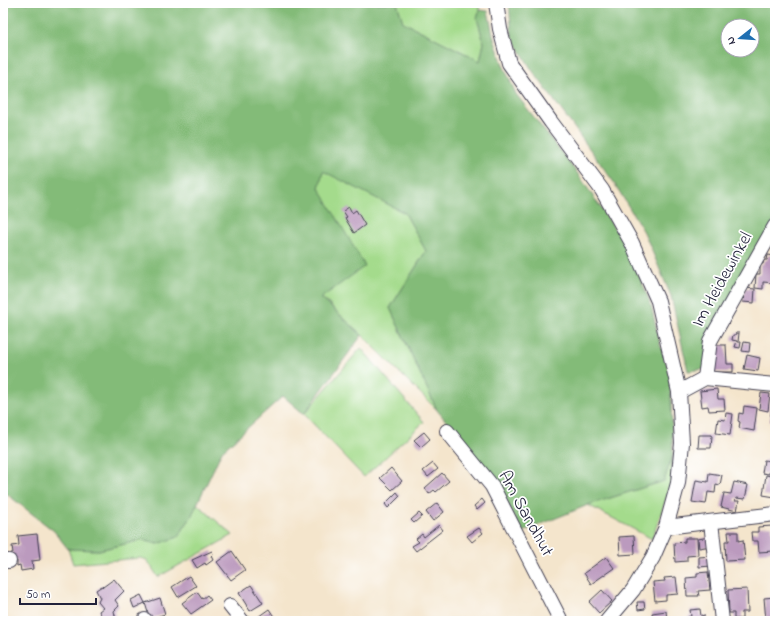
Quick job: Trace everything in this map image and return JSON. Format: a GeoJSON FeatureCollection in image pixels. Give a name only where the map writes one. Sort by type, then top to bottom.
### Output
{"type":"FeatureCollection","features":[{"type":"Feature","properties":{"kind":"street"},"geometry":{"type":"LineString","coordinates":[[496,3],[500,29],[509,63],[602,190],[632,243],[658,301],[679,392],[682,443],[678,483],[666,527],[653,557],[633,590],[607,621]]}},
{"type":"Feature","properties":{"kind":"street","name":"Im Heidewinkel"},"geometry":{"type":"LineString","coordinates":[[705,378],[710,340],[775,226]]}},
{"type":"Feature","properties":{"kind":"street"},"geometry":{"type":"LineString","coordinates":[[679,392],[705,378],[775,385]]}},
{"type":"Feature","properties":{"kind":"street","name":"Am Sandhut"},"geometry":{"type":"LineString","coordinates":[[447,431],[492,486],[561,621]]}},
{"type":"Feature","properties":{"kind":"street"},"geometry":{"type":"LineString","coordinates":[[666,527],[775,514]]}},
{"type":"Feature","properties":{"kind":"street"},"geometry":{"type":"LineString","coordinates":[[711,522],[722,621]]}},
{"type":"Feature","properties":{"kind":"street"},"geometry":{"type":"LineString","coordinates":[[230,606],[242,621]]}},
{"type":"Feature","properties":{"kind":"green space"},"geometry":{"type":"Polygon","coordinates":[[[3,3],[397,3],[403,22],[480,61],[484,43],[477,18],[480,10],[488,11],[494,39],[503,65],[516,94],[578,174],[628,248],[651,305],[660,344],[670,374],[673,454],[664,481],[588,505],[522,532],[496,482],[437,410],[390,308],[426,251],[405,213],[323,171],[319,188],[365,266],[321,298],[362,335],[304,414],[283,396],[222,451],[191,517],[178,537],[158,544],[142,540],[99,550],[68,549],[54,531],[3,491],[3,3]]]}},
{"type":"Feature","properties":{"kind":"green space"},"geometry":{"type":"Polygon","coordinates":[[[397,3],[480,3],[480,10],[477,18],[484,43],[480,61],[403,22],[397,3]]]}},
{"type":"Feature","properties":{"kind":"green space"},"geometry":{"type":"Polygon","coordinates":[[[509,3],[775,3],[775,232],[707,339],[706,369],[688,371],[671,296],[644,232],[613,181],[532,70],[512,37],[509,3]]]}},
{"type":"Feature","properties":{"kind":"green space"},"geometry":{"type":"Polygon","coordinates":[[[323,170],[405,213],[426,251],[390,308],[437,410],[362,335],[321,297],[319,188],[323,170]]]}},
{"type":"Feature","properties":{"kind":"green space"},"geometry":{"type":"Polygon","coordinates":[[[361,348],[424,422],[364,477],[304,414],[361,348]]]}},
{"type":"Feature","properties":{"kind":"green space"},"geometry":{"type":"Polygon","coordinates":[[[673,454],[671,485],[652,539],[588,505],[664,481],[673,454]]]}},
{"type":"Feature","properties":{"kind":"green space"},"geometry":{"type":"Polygon","coordinates":[[[197,504],[233,535],[158,577],[147,560],[140,558],[73,564],[68,549],[99,550],[142,540],[158,544],[178,537],[191,517],[197,504]]]}},
{"type":"Feature","properties":{"kind":"building"},"geometry":{"type":"Polygon","coordinates":[[[349,207],[352,213],[356,210],[365,225],[354,233],[345,218],[347,217],[343,211],[349,207]]]}},
{"type":"Feature","properties":{"kind":"building"},"geometry":{"type":"Polygon","coordinates":[[[768,255],[775,256],[775,283],[763,282],[763,289],[755,288],[756,274],[760,274],[760,264],[763,264],[764,260],[767,260],[768,255]]]}},
{"type":"Feature","properties":{"kind":"building"},"geometry":{"type":"Polygon","coordinates":[[[745,288],[755,289],[754,303],[743,302],[745,288]]]}},
{"type":"Feature","properties":{"kind":"building"},"geometry":{"type":"Polygon","coordinates":[[[739,333],[738,342],[741,342],[740,348],[735,347],[737,341],[732,340],[733,335],[739,333]]]}},
{"type":"Feature","properties":{"kind":"building"},"geometry":{"type":"Polygon","coordinates":[[[744,342],[750,343],[749,352],[742,351],[744,342]]]}},
{"type":"Feature","properties":{"kind":"building"},"geometry":{"type":"Polygon","coordinates":[[[713,345],[726,345],[727,364],[733,364],[733,372],[713,372],[713,345]]]}},
{"type":"Feature","properties":{"kind":"building"},"geometry":{"type":"Polygon","coordinates":[[[747,355],[760,358],[758,371],[744,369],[747,355]]]}},
{"type":"Feature","properties":{"kind":"building"},"geometry":{"type":"Polygon","coordinates":[[[717,389],[718,399],[724,399],[725,410],[709,411],[708,406],[702,407],[700,391],[717,389]]]}},
{"type":"Feature","properties":{"kind":"building"},"geometry":{"type":"Polygon","coordinates":[[[761,393],[770,394],[768,411],[759,409],[761,393]]]}},
{"type":"Feature","properties":{"kind":"building"},"geometry":{"type":"Polygon","coordinates":[[[773,394],[775,394],[775,423],[770,422],[773,394]]]}},
{"type":"Feature","properties":{"kind":"building"},"geometry":{"type":"Polygon","coordinates":[[[744,406],[757,408],[754,431],[739,428],[739,413],[743,414],[744,406]]]}},
{"type":"Feature","properties":{"kind":"building"},"geometry":{"type":"Polygon","coordinates":[[[726,413],[733,414],[730,435],[716,433],[718,419],[725,420],[726,413]]]}},
{"type":"Feature","properties":{"kind":"building"},"geometry":{"type":"Polygon","coordinates":[[[424,432],[430,439],[421,447],[414,440],[424,432]]]}},
{"type":"Feature","properties":{"kind":"building"},"geometry":{"type":"Polygon","coordinates":[[[699,435],[712,435],[711,448],[698,448],[699,435]]]}},
{"type":"Feature","properties":{"kind":"building"},"geometry":{"type":"Polygon","coordinates":[[[764,460],[771,461],[769,474],[762,473],[764,460]]]}},
{"type":"Feature","properties":{"kind":"building"},"geometry":{"type":"Polygon","coordinates":[[[433,463],[438,469],[428,477],[423,471],[433,463]]]}},
{"type":"Feature","properties":{"kind":"building"},"geometry":{"type":"Polygon","coordinates":[[[391,468],[402,481],[392,490],[380,478],[391,468]]]}},
{"type":"Feature","properties":{"kind":"building"},"geometry":{"type":"Polygon","coordinates":[[[442,473],[449,481],[436,492],[434,490],[429,494],[425,488],[442,473]]]}},
{"type":"Feature","properties":{"kind":"building"},"geometry":{"type":"Polygon","coordinates":[[[709,473],[722,475],[720,485],[716,484],[715,493],[708,492],[706,504],[692,502],[696,480],[708,482],[709,473]]]}},
{"type":"Feature","properties":{"kind":"building"},"geometry":{"type":"Polygon","coordinates":[[[766,475],[775,477],[775,497],[763,495],[766,475]]]}},
{"type":"Feature","properties":{"kind":"building"},"geometry":{"type":"Polygon","coordinates":[[[734,482],[748,485],[745,499],[736,498],[735,501],[739,501],[737,511],[721,507],[724,493],[731,494],[734,482]]]}},
{"type":"Feature","properties":{"kind":"building"},"geometry":{"type":"Polygon","coordinates":[[[397,492],[400,496],[388,508],[385,504],[397,492]]]}},
{"type":"Feature","properties":{"kind":"building"},"geometry":{"type":"Polygon","coordinates":[[[482,499],[485,503],[477,510],[474,506],[482,499]]]}},
{"type":"Feature","properties":{"kind":"building"},"geometry":{"type":"Polygon","coordinates":[[[437,503],[444,512],[433,521],[426,512],[437,503]]]}},
{"type":"Feature","properties":{"kind":"building"},"geometry":{"type":"Polygon","coordinates":[[[419,513],[422,516],[414,523],[411,520],[419,513]]]}},
{"type":"Feature","properties":{"kind":"building"},"geometry":{"type":"Polygon","coordinates":[[[439,525],[443,530],[416,551],[412,546],[419,542],[416,539],[422,534],[424,537],[439,525]]]}},
{"type":"Feature","properties":{"kind":"building"},"geometry":{"type":"Polygon","coordinates":[[[772,526],[773,544],[775,544],[775,566],[773,551],[759,552],[758,541],[752,541],[751,532],[758,532],[758,527],[772,526]]]}},
{"type":"Feature","properties":{"kind":"building"},"geometry":{"type":"Polygon","coordinates":[[[479,528],[483,533],[472,542],[467,536],[479,528]]]}},
{"type":"Feature","properties":{"kind":"building"},"geometry":{"type":"Polygon","coordinates":[[[728,532],[738,532],[738,541],[743,540],[745,560],[726,561],[725,541],[729,541],[728,532]]]}},
{"type":"Feature","properties":{"kind":"building"},"geometry":{"type":"Polygon","coordinates":[[[37,534],[40,560],[32,561],[33,569],[21,571],[20,565],[17,566],[17,561],[12,562],[12,546],[19,545],[18,536],[37,534]]]}},
{"type":"Feature","properties":{"kind":"building"},"geometry":{"type":"Polygon","coordinates":[[[634,536],[635,554],[620,555],[619,537],[634,536]]]}},
{"type":"Feature","properties":{"kind":"building"},"geometry":{"type":"Polygon","coordinates":[[[709,537],[711,546],[699,548],[698,539],[709,537]]]}},
{"type":"Feature","properties":{"kind":"building"},"geometry":{"type":"Polygon","coordinates":[[[685,538],[697,538],[698,555],[687,556],[687,561],[675,562],[674,543],[685,542],[685,538]]]}},
{"type":"Feature","properties":{"kind":"building"},"geometry":{"type":"Polygon","coordinates":[[[212,551],[213,554],[211,556],[213,560],[206,565],[205,563],[197,568],[192,560],[212,551]]]}},
{"type":"Feature","properties":{"kind":"building"},"geometry":{"type":"Polygon","coordinates":[[[232,551],[245,570],[231,580],[217,562],[232,551]]]}},
{"type":"Feature","properties":{"kind":"building"},"geometry":{"type":"Polygon","coordinates":[[[711,556],[711,566],[699,567],[699,557],[711,556]]]}},
{"type":"Feature","properties":{"kind":"building"},"geometry":{"type":"Polygon","coordinates":[[[606,557],[614,568],[591,584],[584,573],[606,557]]]}},
{"type":"Feature","properties":{"kind":"building"},"geometry":{"type":"Polygon","coordinates":[[[708,572],[710,590],[698,591],[699,596],[687,596],[686,578],[697,577],[697,573],[708,572]]]}},
{"type":"Feature","properties":{"kind":"building"},"geometry":{"type":"Polygon","coordinates":[[[189,576],[196,586],[178,597],[172,587],[189,576]]]}},
{"type":"Feature","properties":{"kind":"building"},"geometry":{"type":"Polygon","coordinates":[[[676,577],[678,594],[666,595],[666,600],[655,601],[653,582],[665,581],[664,578],[676,577]]]}},
{"type":"Feature","properties":{"kind":"building"},"geometry":{"type":"Polygon","coordinates":[[[114,579],[124,591],[115,600],[119,606],[114,611],[116,620],[104,621],[99,611],[103,608],[98,602],[100,598],[96,590],[114,579]]]}},
{"type":"Feature","properties":{"kind":"building"},"geometry":{"type":"Polygon","coordinates":[[[251,585],[263,603],[250,611],[239,593],[251,585]]]}},
{"type":"Feature","properties":{"kind":"building"},"geometry":{"type":"Polygon","coordinates":[[[747,589],[748,612],[742,612],[742,619],[734,619],[734,613],[729,613],[728,590],[747,589]]]}},
{"type":"Feature","properties":{"kind":"building"},"geometry":{"type":"Polygon","coordinates":[[[602,590],[612,601],[599,613],[589,602],[602,590]]]}},
{"type":"Feature","properties":{"kind":"building"},"geometry":{"type":"Polygon","coordinates":[[[197,592],[202,599],[207,595],[211,600],[191,614],[182,603],[197,592]]]}},
{"type":"Feature","properties":{"kind":"building"},"geometry":{"type":"Polygon","coordinates":[[[141,595],[145,603],[134,608],[131,600],[141,595]]]}},
{"type":"Feature","properties":{"kind":"building"},"geometry":{"type":"Polygon","coordinates":[[[775,597],[775,621],[766,621],[764,598],[775,597]]]}},
{"type":"Feature","properties":{"kind":"building"},"geometry":{"type":"Polygon","coordinates":[[[160,598],[165,614],[150,619],[145,603],[160,598]]]}},
{"type":"Feature","properties":{"kind":"building"},"geometry":{"type":"Polygon","coordinates":[[[637,602],[644,602],[645,609],[638,610],[637,602]]]}},
{"type":"Feature","properties":{"kind":"building"},"geometry":{"type":"Polygon","coordinates":[[[269,609],[277,621],[257,621],[255,619],[269,609]]]}},
{"type":"Feature","properties":{"kind":"building"},"geometry":{"type":"Polygon","coordinates":[[[700,609],[701,616],[704,615],[705,621],[689,621],[688,617],[691,616],[690,610],[700,609]]]}},
{"type":"Feature","properties":{"kind":"building"},"geometry":{"type":"Polygon","coordinates":[[[666,611],[667,620],[672,619],[672,621],[653,621],[652,613],[666,611]]]}}]}
